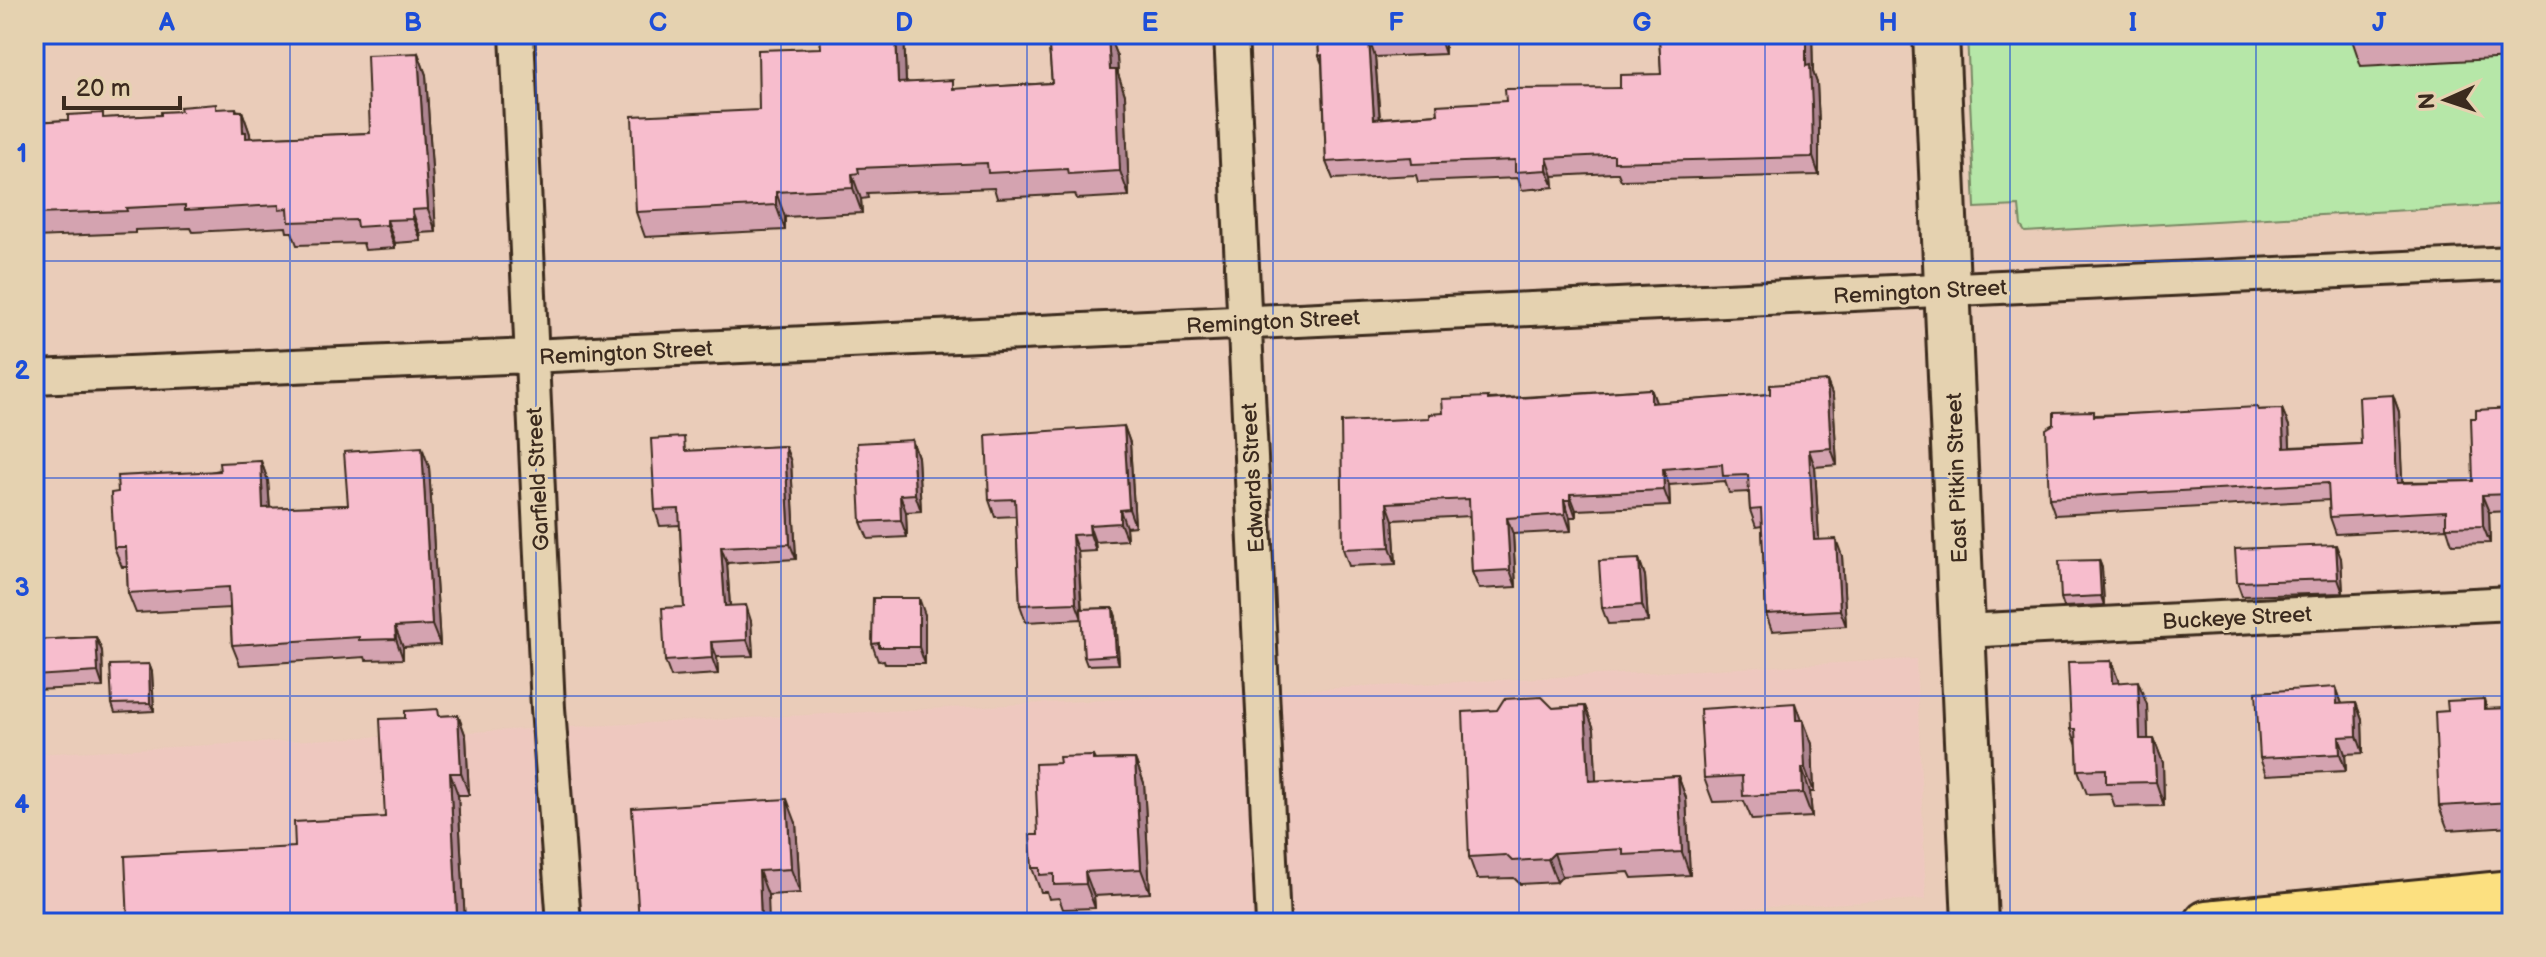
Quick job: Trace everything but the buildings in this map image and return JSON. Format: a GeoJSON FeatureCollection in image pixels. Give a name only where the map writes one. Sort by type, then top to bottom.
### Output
{"type":"FeatureCollection","features":[{"type":"Feature","properties":{"kind":"highway"},"geometry":{"type":"LineString","coordinates":[[2207,923],[2512,893]]}},
{"type":"Feature","properties":{"kind":"street","name":"Garfield Street"},"geometry":{"type":"LineString","coordinates":[[517,34],[552,785],[564,923]]}},
{"type":"Feature","properties":{"kind":"street","name":"Edwards Street"},"geometry":{"type":"LineString","coordinates":[[1231,34],[1273,923]]}},
{"type":"Feature","properties":{"kind":"street","name":"East Pitkin Street"},"geometry":{"type":"LineString","coordinates":[[1936,34],[1975,923]]}},
{"type":"Feature","properties":{"kind":"street","name":"Remington Street"},"geometry":{"type":"LineString","coordinates":[[34,377],[2512,263]]}},
{"type":"Feature","properties":{"kind":"street","name":"Buckeye Street"},"geometry":{"type":"LineString","coordinates":[[1963,631],[2512,603]]}},
{"type":"Feature","properties":{"kind":"shaded area"},"geometry":{"type":"Polygon","coordinates":[[[1916,659],[1926,899],[1447,923],[34,923],[34,754],[1916,659]]]}},
{"type":"Feature","properties":{"kind":"green space"},"geometry":{"type":"Polygon","coordinates":[[[1967,34],[2359,34],[2512,58],[2512,204],[2025,232],[2021,226],[2019,206],[1975,208],[1967,34]]]}}]}
